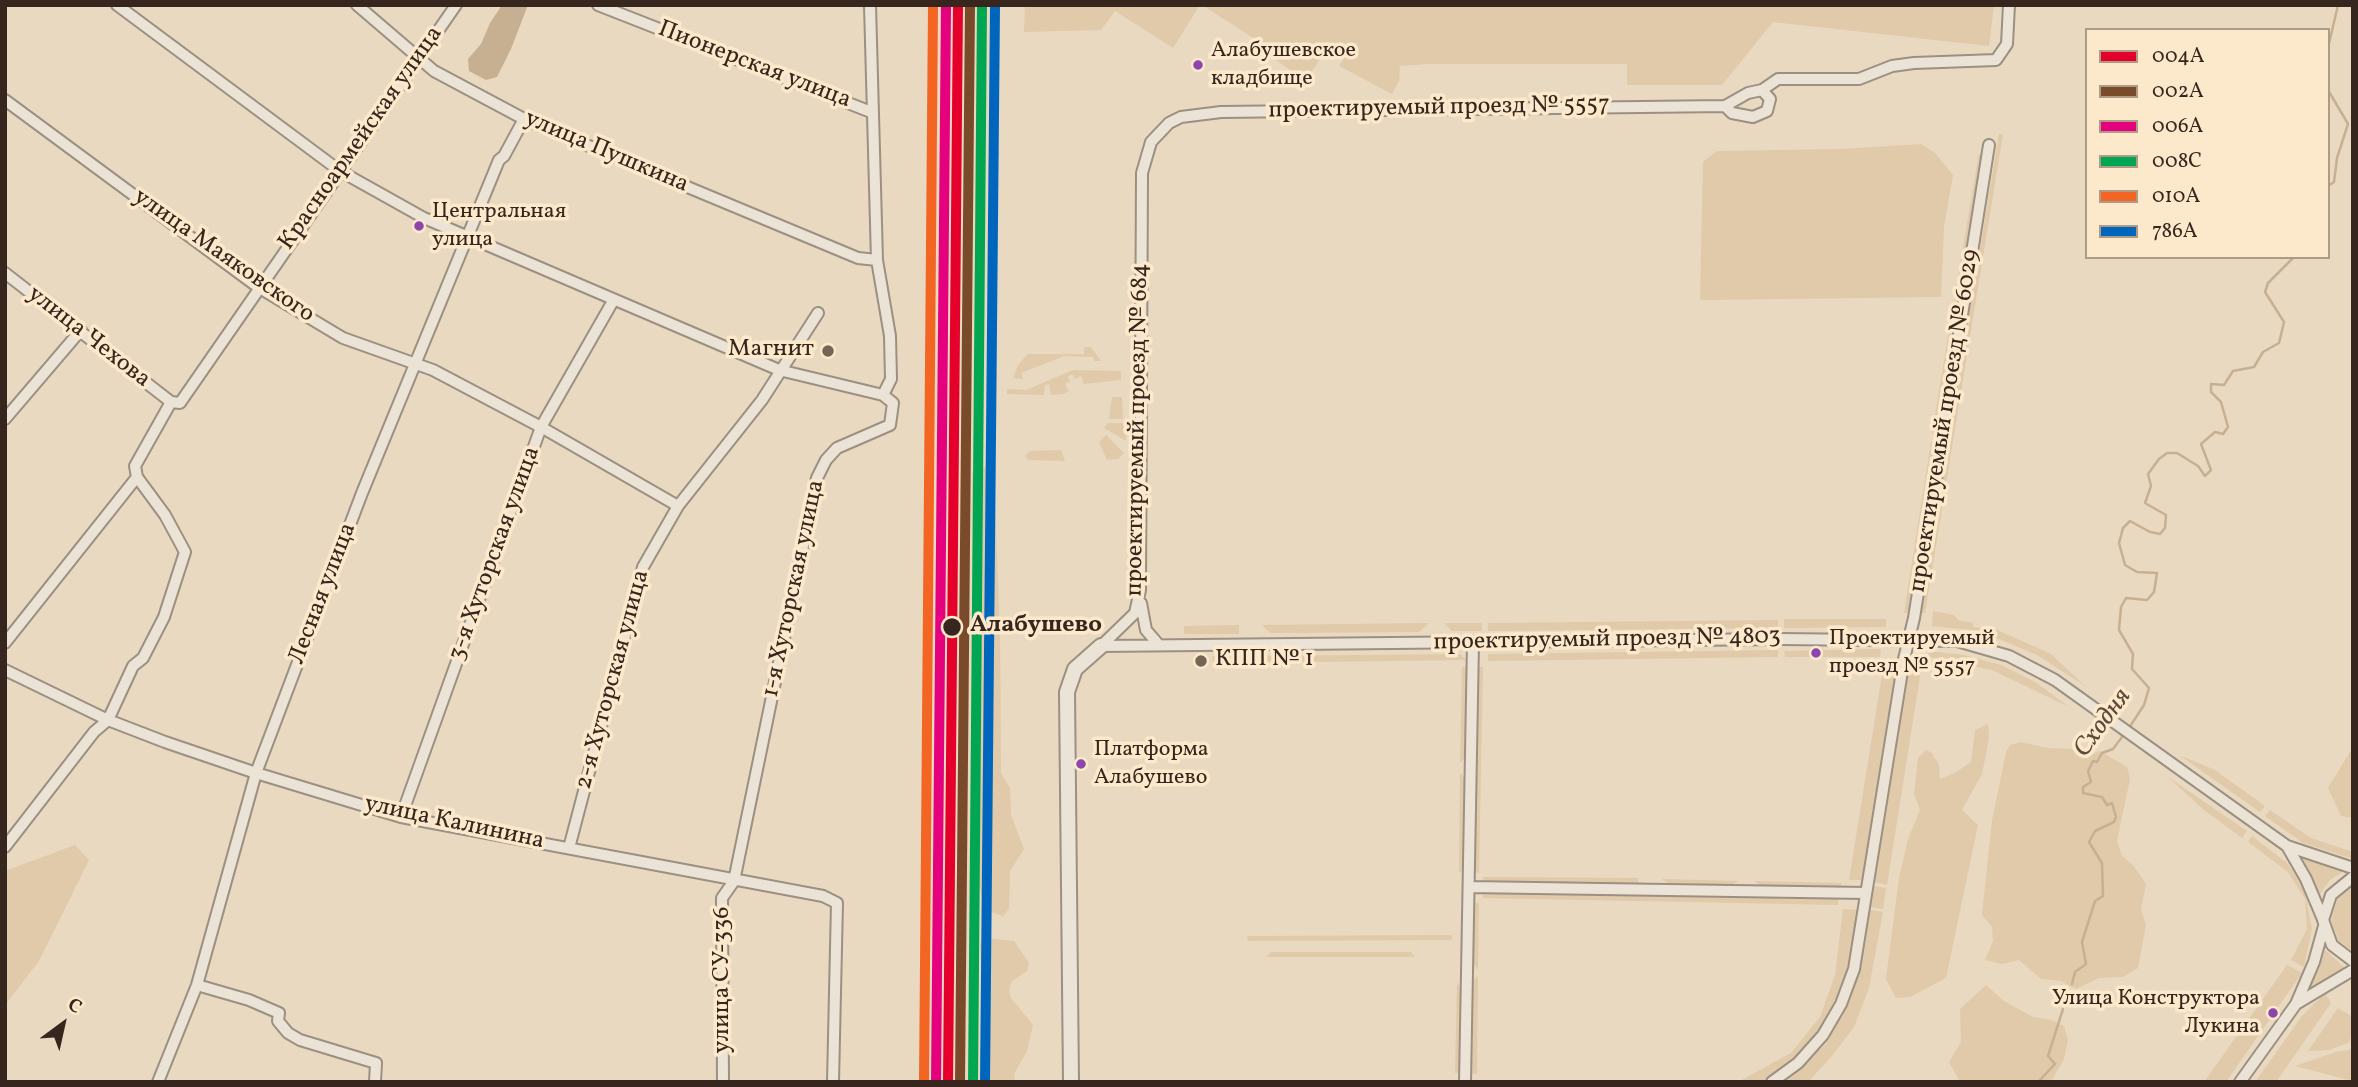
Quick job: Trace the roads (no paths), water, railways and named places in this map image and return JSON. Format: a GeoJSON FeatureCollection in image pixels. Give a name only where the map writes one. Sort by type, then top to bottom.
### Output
{"type":"FeatureCollection","features":[{"type":"Feature","properties":{"kind":"street"},"geometry":{"type":"LineString","coordinates":[[117,5],[340,171],[466,237],[779,370],[883,395]]}},
{"type":"Feature","properties":{"kind":"street","name":"улица Пушкина"},"geometry":{"type":"LineString","coordinates":[[357,5],[418,60],[524,119],[858,258],[877,260]]}},
{"type":"Feature","properties":{"kind":"street","name":"Красноармейская улица"},"geometry":{"type":"LineString","coordinates":[[5,643],[136,477],[135,466],[171,402],[180,403],[456,5]]}},
{"type":"Feature","properties":{"kind":"street","name":"Пионерская улица"},"geometry":{"type":"LineString","coordinates":[[598,5],[871,112]]}},
{"type":"Feature","properties":{"kind":"street","name":"1-я Хуторская улица"},"geometry":{"type":"LineString","coordinates":[[734,881],[817,478],[825,460],[837,448],[890,425],[893,403],[883,395],[891,379],[890,336],[877,260],[870,5]]}},
{"type":"Feature","properties":{"kind":"street"},"geometry":{"type":"LineString","coordinates":[[1762,90],[1778,79],[1859,79],[1892,66],[1996,60],[2007,44],[2009,5]]}},
{"type":"Feature","properties":{"kind":"street","name":"проектируемый проезд № 5557"},"geometry":{"type":"LineString","coordinates":[[1158,132],[1181,117],[1221,112],[1725,106],[1748,93],[1762,90],[1770,99],[1767,111],[1761,115],[1743,116],[1732,113],[1725,106]]}},
{"type":"Feature","properties":{"kind":"street","name":"улица Маяковского"},"geometry":{"type":"LineString","coordinates":[[5,100],[258,287],[343,338],[416,362],[541,427],[678,506]]}},
{"type":"Feature","properties":{"kind":"street","name":"Лесная улица"},"geometry":{"type":"LineString","coordinates":[[158,1082],[197,985],[256,773],[362,493],[499,160],[504,156],[524,119]]}},
{"type":"Feature","properties":{"kind":"street","name":"проектируемый проезд № 684"},"geometry":{"type":"LineString","coordinates":[[1071,1082],[1067,692],[1075,669],[1135,613],[1140,590],[1142,173],[1147,150],[1158,132]]}},
{"type":"Feature","properties":{"kind":"street","name":"проектируемый проезд № 6029"},"geometry":{"type":"LineString","coordinates":[[1772,1082],[1813,1049],[1837,1013],[1854,969],[1989,145]]}},
{"type":"Feature","properties":{"kind":"street","name":"улица Чехова"},"geometry":{"type":"LineString","coordinates":[[5,273],[171,402]]}},
{"type":"Feature","properties":{"kind":"street","name":"3-я Хуторская улица"},"geometry":{"type":"LineString","coordinates":[[401,817],[541,427],[613,301]]}},
{"type":"Feature","properties":{"kind":"street","name":"2-я Хуторская улица"},"geometry":{"type":"LineString","coordinates":[[569,848],[643,567],[678,506],[738,432],[818,313]]}},
{"type":"Feature","properties":{"kind":"street"},"geometry":{"type":"LineString","coordinates":[[5,419],[81,330]]}},
{"type":"Feature","properties":{"kind":"street"},"geometry":{"type":"LineString","coordinates":[[5,847],[94,732],[108,720],[133,666],[143,659],[164,617],[185,552],[165,515],[136,477]]}},
{"type":"Feature","properties":{"kind":"street"},"geometry":{"type":"LineString","coordinates":[[1140,590],[1143,622],[1159,645]]}},
{"type":"Feature","properties":{"kind":"street","name":"проектируемый проезд № 4803"},"geometry":{"type":"LineString","coordinates":[[1101,646],[1909,639],[1957,641],[2009,656],[2055,680],[2287,846],[2353,868]]}},
{"type":"Feature","properties":{"kind":"street"},"geometry":{"type":"LineString","coordinates":[[1465,1082],[1473,643]]}},
{"type":"Feature","properties":{"kind":"street","name":"улица Калинина"},"geometry":{"type":"LineString","coordinates":[[5,670],[108,720],[256,773],[401,817],[823,897],[837,903],[832,1082]]}},
{"type":"Feature","properties":{"kind":"street","name":"проектируемый проезд № 4803"},"geometry":{"type":"LineString","coordinates":[[2287,846],[2306,879],[2332,945],[2353,961]]}},
{"type":"Feature","properties":{"kind":"street"},"geometry":{"type":"LineString","coordinates":[[2240,1082],[2296,1004],[2314,962],[2331,895],[2353,877]]}},
{"type":"Feature","properties":{"kind":"street","name":"улица СУ-336"},"geometry":{"type":"LineString","coordinates":[[723,1082],[722,898],[734,881]]}},
{"type":"Feature","properties":{"kind":"street"},"geometry":{"type":"LineString","coordinates":[[1469,887],[1866,893]]}},
{"type":"Feature","properties":{"kind":"street"},"geometry":{"type":"LineString","coordinates":[[2296,1004],[2353,970]]}},
{"type":"Feature","properties":{"kind":"street"},"geometry":{"type":"LineString","coordinates":[[197,985],[249,1000],[279,1013],[278,1021],[288,1033],[300,1040],[376,1063],[375,1082]]}},
{"type":"Feature","properties":{"kind":"waterway","name":"Сходня"},"geometry":{"type":"LineString","coordinates":[[2330,39],[2338,5]]}},
{"type":"Feature","properties":{"kind":"waterway","name":"Сходня"},"geometry":{"type":"LineString","coordinates":[[2330,93],[2348,124],[2337,158],[2334,182],[2330,185]]}},
{"type":"Feature","properties":{"kind":"waterway","name":"Сходня"},"geometry":{"type":"LineString","coordinates":[[2129,728],[2144,705],[2149,688],[2132,669],[2133,654],[2119,630],[2121,607],[2126,598],[2147,600],[2154,592],[2157,573],[2137,572],[2125,565],[2119,543],[2123,528],[2130,521],[2150,532],[2160,534],[2165,528],[2166,515],[2145,503],[2151,486],[2148,474],[2167,453],[2177,453],[2198,466],[2205,476],[2211,470],[2201,444],[2215,432],[2223,434],[2228,427],[2221,402],[2211,392],[2211,384],[2224,385],[2233,371],[2254,367],[2263,352],[2279,343],[2284,322],[2265,292],[2268,283],[2292,259]]}},
{"type":"Feature","properties":{"kind":"waterway","name":"Сходня"},"geometry":{"type":"LineString","coordinates":[[2072,984],[2075,972],[2086,964],[2082,942],[2095,901],[2103,896],[2102,863],[2089,842],[2095,831],[2114,822],[2116,817],[2112,803],[2107,805],[2102,797],[2083,793],[2083,787],[2091,782],[2088,771],[2093,761],[2097,762],[2102,753],[2113,749],[2125,733]]}},
{"type":"Feature","properties":{"kind":"waterway","name":"Сходня"},"geometry":{"type":"LineString","coordinates":[[2038,1082],[2055,1064],[2048,1056],[2063,1009]]}},
{"type":"Feature","properties":{"kind":"place","name":"Алабушевское кладбище"},"geometry":{"type":"Point","coordinates":[1198,65]}},
{"type":"Feature","properties":{"kind":"place","name":"Центральная улица"},"geometry":{"type":"Point","coordinates":[419,226]}},
{"type":"Feature","properties":{"kind":"place","name":"Магнит"},"geometry":{"type":"Point","coordinates":[828,351]}},
{"type":"Feature","properties":{"kind":"place","name":"Алабушево"},"geometry":{"type":"Point","coordinates":[952,627]}},
{"type":"Feature","properties":{"kind":"place","name":"Проектируемый проезд № 5557"},"geometry":{"type":"Point","coordinates":[1816,653]}},
{"type":"Feature","properties":{"kind":"place","name":"КПП № 1"},"geometry":{"type":"Point","coordinates":[1201,661]}},
{"type":"Feature","properties":{"kind":"place","name":"Платформа Алабушево"},"geometry":{"type":"Point","coordinates":[1081,764]}},
{"type":"Feature","properties":{"kind":"place","name":"Улица Конструктора Лукина"},"geometry":{"type":"Point","coordinates":[2273,1013]}}]}
